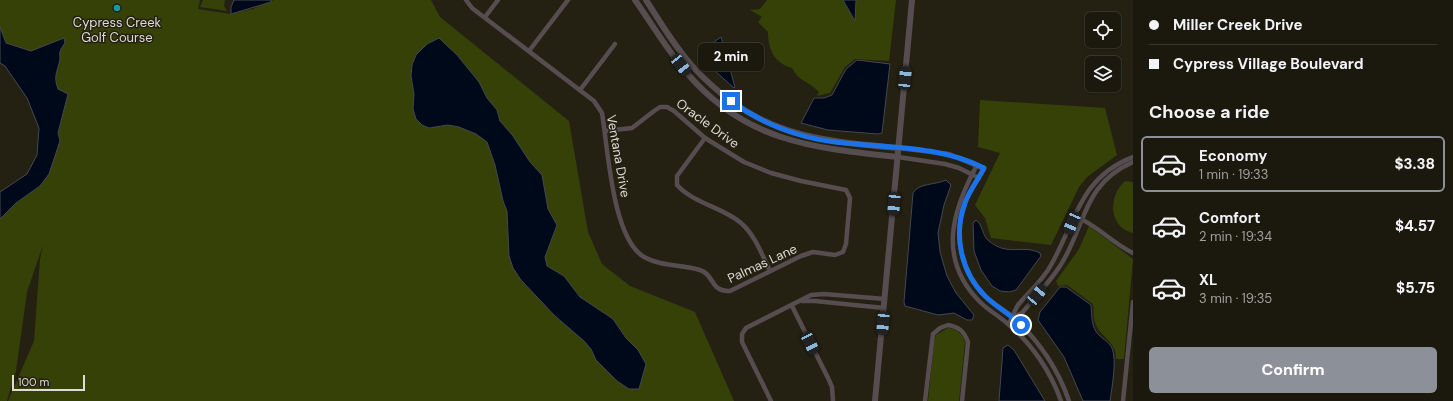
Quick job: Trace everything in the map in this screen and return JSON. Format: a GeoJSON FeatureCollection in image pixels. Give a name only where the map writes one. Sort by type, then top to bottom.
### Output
{"type":"FeatureCollection","features":[{"type":"Feature","properties":{"kind":"street","name":"Ventana Drive"},"geometry":{"type":"LineString","coordinates":[[466,0],[472,8],[594,101],[602,113],[606,131],[616,205],[627,237],[635,249],[642,256],[654,262],[664,265],[700,270],[708,275],[716,288],[723,292]]}},
{"type":"Feature","properties":{"kind":"street"},"geometry":{"type":"LineString","coordinates":[[485,17],[498,0]]}},
{"type":"Feature","properties":{"kind":"street"},"geometry":{"type":"LineString","coordinates":[[529,50],[568,0]]}},
{"type":"Feature","properties":{"kind":"street"},"geometry":{"type":"LineString","coordinates":[[635,0],[687,73],[707,93],[743,120],[775,135],[808,146],[945,164],[979,178]]}},
{"type":"Feature","properties":{"kind":"street"},"geometry":{"type":"LineString","coordinates":[[646,0],[694,68],[722,95],[759,119],[796,134],[816,139],[949,154],[984,168],[965,202],[961,214],[959,243],[962,258],[974,282],[984,295],[1013,317],[1046,353],[1059,376],[1069,401]]}},
{"type":"Feature","properties":{"kind":"street"},"geometry":{"type":"LineString","coordinates":[[875,401],[912,0]]}},
{"type":"Feature","properties":{"kind":"street"},"geometry":{"type":"LineString","coordinates":[[580,90],[615,44]]}},
{"type":"Feature","properties":{"kind":"street","name":"Oracle Drive"},"geometry":{"type":"LineString","coordinates":[[606,131],[632,128],[660,107],[667,107],[674,111],[705,138],[744,162],[771,173],[846,190],[850,198],[849,215]]}},
{"type":"Feature","properties":{"kind":"street"},"geometry":{"type":"LineString","coordinates":[[705,138],[677,176],[678,185],[681,189],[741,222],[750,233],[770,271]]}},
{"type":"Feature","properties":{"kind":"street"},"geometry":{"type":"LineString","coordinates":[[1008,324],[1017,307],[1050,266],[1075,216],[1079,204],[1088,190],[1105,172],[1119,163],[1133,157]]}},
{"type":"Feature","properties":{"kind":"street"},"geometry":{"type":"LineString","coordinates":[[1013,317],[1022,313],[1060,266],[1073,243],[1089,201],[1108,177],[1133,162]]}},
{"type":"Feature","properties":{"kind":"street"},"geometry":{"type":"LineString","coordinates":[[977,165],[959,200],[953,224],[953,247],[956,264],[972,294],[1023,338],[1040,359],[1050,376],[1061,401]]}},
{"type":"Feature","properties":{"kind":"street"},"geometry":{"type":"LineString","coordinates":[[1105,172],[1108,177]]}},
{"type":"Feature","properties":{"kind":"street","name":"Palmas Lane"},"geometry":{"type":"LineString","coordinates":[[723,292],[730,291],[813,252],[836,254],[843,252],[846,244],[849,215]]}},
{"type":"Feature","properties":{"kind":"street"},"geometry":{"type":"LineString","coordinates":[[1075,216],[1096,227],[1123,248],[1133,253]]}},
{"type":"Feature","properties":{"kind":"street"},"geometry":{"type":"LineString","coordinates":[[771,401],[742,342],[742,334],[746,328],[792,306],[811,295],[824,294],[852,296],[860,293],[866,298],[885,299]]}},
{"type":"Feature","properties":{"kind":"street"},"geometry":{"type":"LineString","coordinates":[[842,296],[842,304]]}},
{"type":"Feature","properties":{"kind":"street"},"geometry":{"type":"LineString","coordinates":[[851,304],[852,296]]}},
{"type":"Feature","properties":{"kind":"street"},"geometry":{"type":"LineString","coordinates":[[800,301],[851,304],[884,308]]}},
{"type":"Feature","properties":{"kind":"street"},"geometry":{"type":"LineString","coordinates":[[1123,401],[1133,302]]}},
{"type":"Feature","properties":{"kind":"street"},"geometry":{"type":"LineString","coordinates":[[792,306],[829,380],[832,387],[833,401]]}},
{"type":"Feature","properties":{"kind":"street"},"geometry":{"type":"LineString","coordinates":[[925,401],[934,334],[940,328],[948,325],[960,329],[966,335],[968,342],[962,401]]}},
{"type":"Feature","properties":{"kind":"green space"},"geometry":{"type":"Polygon","coordinates":[[[0,0],[200,0],[198,9],[231,14],[253,9],[274,0],[431,0],[440,17],[569,121],[588,232],[602,264],[630,286],[695,312],[734,401],[8,401],[34,341],[40,259],[43,245],[27,292],[16,371],[7,401],[0,401],[0,192],[27,174],[37,155],[39,128],[27,98],[5,66],[0,63],[0,0]]]}},
{"type":"Feature","properties":{"kind":"green space"},"geometry":{"type":"Polygon","coordinates":[[[203,0],[225,0],[224,6],[227,11],[200,7],[203,0]]]}},
{"type":"Feature","properties":{"kind":"green space"},"geometry":{"type":"Polygon","coordinates":[[[767,0],[843,0],[855,20],[856,0],[896,0],[889,61],[855,59],[845,67],[830,93],[817,96],[819,92],[815,88],[801,79],[792,68],[776,59],[769,44],[768,32],[758,22],[762,17],[750,10],[760,9],[767,0]]]}},
{"type":"Feature","properties":{"kind":"green space"},"geometry":{"type":"Polygon","coordinates":[[[980,100],[1105,108],[1117,155],[1087,177],[1079,187],[1051,245],[991,238],[985,218],[975,205],[1000,153],[978,147],[980,100]]]}},
{"type":"Feature","properties":{"kind":"green space"},"geometry":{"type":"Polygon","coordinates":[[[1125,181],[1133,182],[1133,233],[1125,230],[1119,224],[1115,218],[1113,210],[1113,202],[1119,187],[1125,181]]]}},
{"type":"Feature","properties":{"kind":"green space"},"geometry":{"type":"Polygon","coordinates":[[[1089,226],[1133,259],[1124,359],[1116,359],[1114,348],[1097,327],[1094,318],[1093,304],[1067,285],[1058,286],[1056,281],[1079,249],[1089,226]]]}},
{"type":"Feature","properties":{"kind":"green space"},"geometry":{"type":"Polygon","coordinates":[[[948,328],[959,332],[965,342],[959,401],[928,401],[934,342],[936,335],[948,328]]]}},
{"type":"Feature","properties":{"kind":"water"},"geometry":{"type":"Polygon","coordinates":[[[234,0],[271,0],[271,2],[231,14],[231,7],[234,0]]]}},
{"type":"Feature","properties":{"kind":"water"},"geometry":{"type":"Polygon","coordinates":[[[843,0],[856,0],[855,21],[843,0]]]}},
{"type":"Feature","properties":{"kind":"water"},"geometry":{"type":"Polygon","coordinates":[[[0,27],[6,43],[31,51],[64,38],[65,43],[60,52],[56,79],[58,89],[68,94],[58,133],[60,141],[49,174],[40,186],[16,203],[0,219],[0,192],[27,174],[37,155],[39,128],[27,98],[5,66],[0,63],[0,27]]]}},
{"type":"Feature","properties":{"kind":"water"},"geometry":{"type":"Polygon","coordinates":[[[721,37],[735,87],[734,88],[715,71],[699,53],[721,37]]]}},
{"type":"Feature","properties":{"kind":"water"},"geometry":{"type":"Polygon","coordinates":[[[439,38],[457,55],[479,82],[487,98],[497,110],[500,121],[513,136],[530,162],[542,175],[548,209],[557,225],[545,257],[547,266],[564,276],[580,297],[613,319],[626,338],[638,350],[646,364],[639,389],[629,389],[617,381],[596,360],[591,349],[584,341],[555,316],[521,280],[513,268],[509,256],[507,211],[503,201],[495,165],[487,142],[476,134],[459,127],[448,125],[429,128],[422,125],[416,119],[413,109],[414,94],[411,76],[412,65],[416,55],[427,44],[439,38]]]}},
{"type":"Feature","properties":{"kind":"water"},"geometry":{"type":"Polygon","coordinates":[[[857,60],[890,64],[882,133],[878,134],[828,130],[801,123],[814,98],[824,98],[832,95],[846,69],[857,60]]]}},
{"type":"Feature","properties":{"kind":"water"},"geometry":{"type":"Polygon","coordinates":[[[946,180],[951,185],[944,205],[938,233],[940,252],[947,276],[956,293],[974,315],[972,320],[967,320],[954,313],[938,315],[905,306],[904,302],[913,193],[919,187],[946,180]]]}},
{"type":"Feature","properties":{"kind":"water"},"geometry":{"type":"Polygon","coordinates":[[[976,220],[987,239],[996,246],[1040,253],[1041,256],[1016,290],[1009,292],[1000,291],[992,286],[981,270],[974,251],[973,223],[976,220]]]}},
{"type":"Feature","properties":{"kind":"water"},"geometry":{"type":"Polygon","coordinates":[[[1060,287],[1066,287],[1091,305],[1092,321],[1096,332],[1112,348],[1114,366],[1110,401],[1083,401],[1064,357],[1038,320],[1040,312],[1060,287]]]}},
{"type":"Feature","properties":{"kind":"water"},"geometry":{"type":"Polygon","coordinates":[[[1008,345],[1014,350],[1045,401],[999,401],[1003,348],[1008,345]]]}},
{"type":"Feature","properties":{"kind":"place","name":"Cypress Creek Golf Course"},"geometry":{"type":"Point","coordinates":[117,8]}},
{"type":"Feature","properties":{"kind":"route"},"geometry":{"type":"LineString","coordinates":[[731,101],[759,119],[796,134],[834,142],[949,154],[984,168],[965,202],[961,214],[959,243],[962,258],[974,282],[984,295],[1021,325]]}}]}
